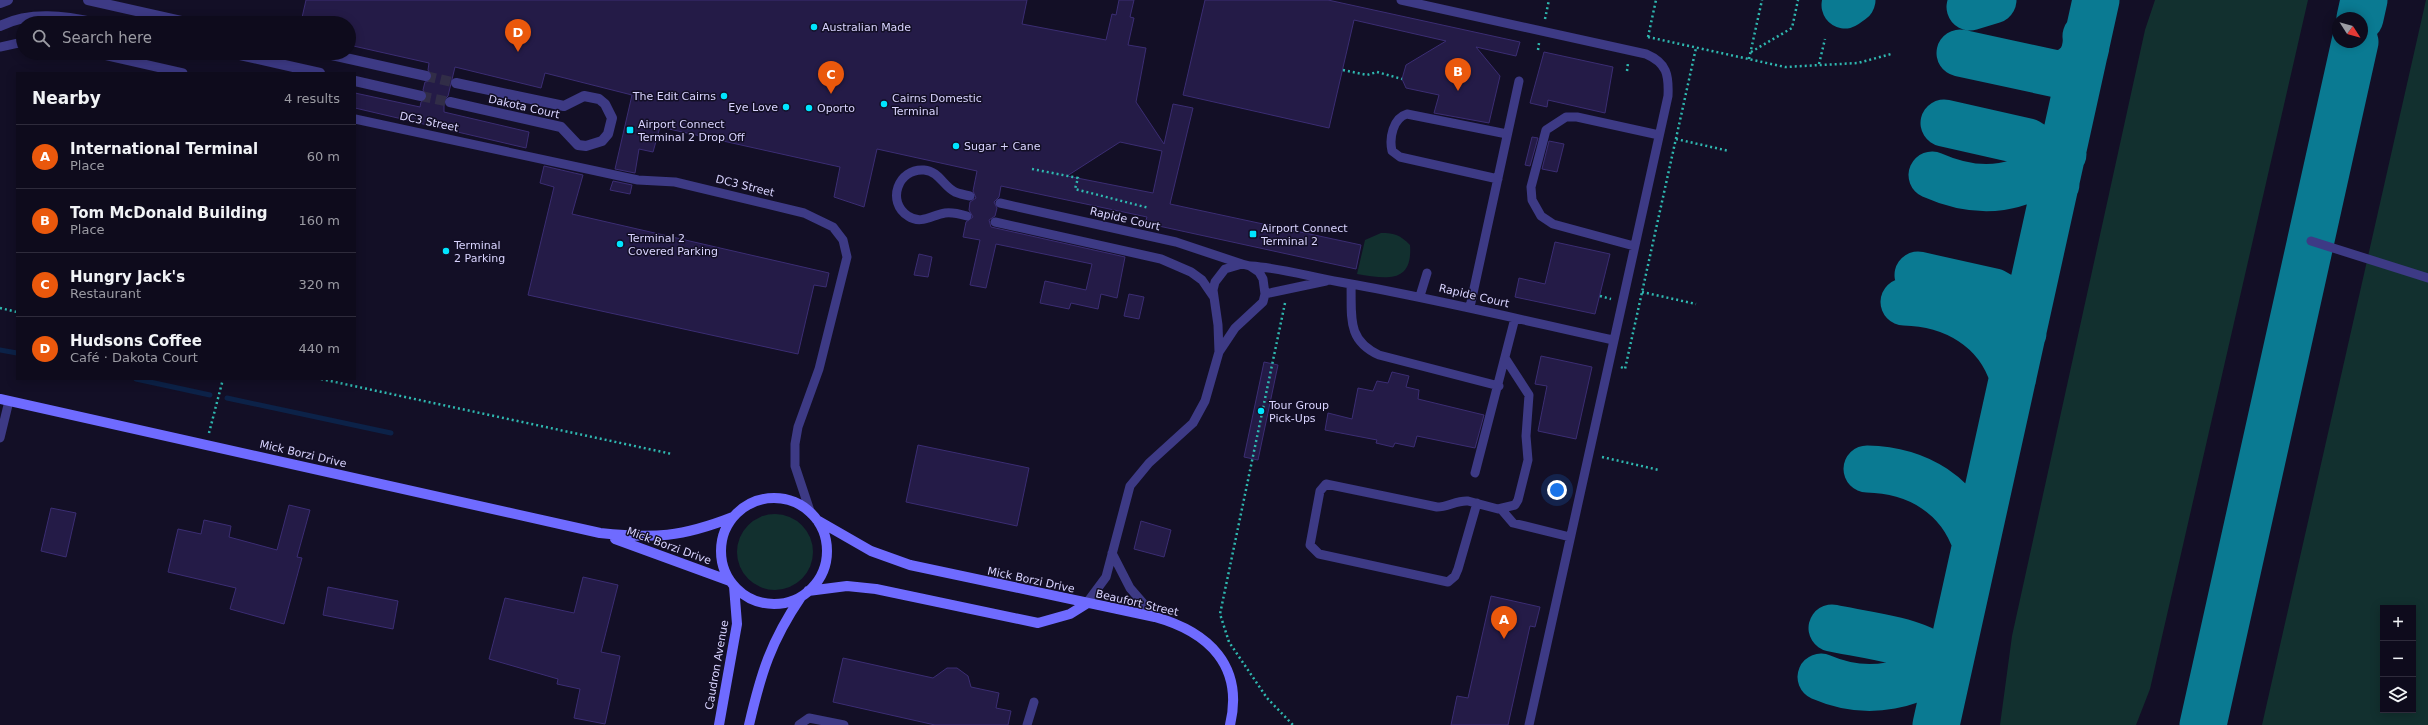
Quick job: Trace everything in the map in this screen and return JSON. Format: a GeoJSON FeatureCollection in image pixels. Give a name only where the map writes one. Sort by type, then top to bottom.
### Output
{"type":"FeatureCollection","features":[{"type":"Feature","properties":{"kind":"street"},"geometry":{"type":"LineString","coordinates":[[0,3],[8,0]]}},
{"type":"Feature","properties":{"kind":"street"},"geometry":{"type":"LineString","coordinates":[[88,0],[159,16]]}},
{"type":"Feature","properties":{"kind":"street"},"geometry":{"type":"LineString","coordinates":[[0,26],[16,20]]}},
{"type":"Feature","properties":{"kind":"street"},"geometry":{"type":"LineString","coordinates":[[262,60],[316,72]]}},
{"type":"Feature","properties":{"kind":"street"},"geometry":{"type":"LineString","coordinates":[[354,60],[426,76]]}},
{"type":"Feature","properties":{"kind":"street"},"geometry":{"type":"LineString","coordinates":[[356,81],[421,96]]}},
{"type":"Feature","properties":{"kind":"street","name":"Dakota Court"},"geometry":{"type":"LineString","coordinates":[[450,102],[561,127],[574,142],[586,146],[602,141],[611,126],[612,118],[605,104],[592,96],[584,96],[564,106],[456,83]]}},
{"type":"Feature","properties":{"kind":"street","name":"Mick Borzi Drive"},"geometry":{"type":"LineString","coordinates":[[5,400],[600,533],[639,537],[661,537],[699,529],[733,517]]}},
{"type":"Feature","properties":{"kind":"street"},"geometry":{"type":"LineString","coordinates":[[749,725],[766,660],[783,626],[805,593],[818,579],[824,565],[826,549],[824,534],[814,517],[800,505],[786,500],[772,498],[751,504],[733,517],[724,532],[721,548],[723,565],[732,584],[743,594],[766,604],[791,601],[805,593]]}},
{"type":"Feature","properties":{"kind":"street","name":"Mick Borzi Drive"},"geometry":{"type":"LineString","coordinates":[[814,517],[871,551],[894,560],[963,578],[1086,604]]}},
{"type":"Feature","properties":{"kind":"street","name":"Mick Borzi Drive"},"geometry":{"type":"LineString","coordinates":[[600,533],[732,584]]}},
{"type":"Feature","properties":{"kind":"street","name":"Caudron Avenue"},"geometry":{"type":"LineString","coordinates":[[719,725],[737,624],[732,584]]}},
{"type":"Feature","properties":{"kind":"street","name":"Mick Borzi Drive"},"geometry":{"type":"LineString","coordinates":[[805,593],[847,586],[876,589],[1038,623],[1070,614],[1086,604]]}},
{"type":"Feature","properties":{"kind":"street","name":"Beaufort Street"},"geometry":{"type":"LineString","coordinates":[[1086,604],[1155,617],[1189,629],[1216,650],[1226,667],[1231,684],[1230,725]]}},
{"type":"Feature","properties":{"kind":"lane"},"geometry":{"type":"LineString","coordinates":[[1401,0],[1636,52],[1657,59],[1665,67],[1668,75],[1668,96],[1529,725]]}},
{"type":"Feature","properties":{"kind":"lane"},"geometry":{"type":"LineString","coordinates":[[0,47],[16,44]]}},
{"type":"Feature","properties":{"kind":"lane"},"geometry":{"type":"LineString","coordinates":[[125,60],[178,72]]}},
{"type":"Feature","properties":{"kind":"lane"},"geometry":{"type":"LineString","coordinates":[[1470,307],[1519,81]]}},
{"type":"Feature","properties":{"kind":"lane"},"geometry":{"type":"LineString","coordinates":[[1498,179],[1400,157],[1392,151],[1392,137],[1396,122],[1401,116],[1407,114],[1508,134]]}},
{"type":"Feature","properties":{"kind":"lane"},"geometry":{"type":"LineString","coordinates":[[1634,246],[1547,221],[1535,207],[1531,187],[1546,130],[1566,117],[1577,117],[1659,135]]}},
{"type":"Feature","properties":{"kind":"lane","name":"DC3 Street"},"geometry":{"type":"LineString","coordinates":[[356,119],[638,180],[675,182],[804,213],[833,227],[843,240],[847,257],[819,369],[798,427],[795,444],[795,466],[814,517]]}},
{"type":"Feature","properties":{"kind":"lane"},"geometry":{"type":"LineString","coordinates":[[966,216],[947,212],[924,220],[916,220],[908,216],[900,207],[896,195],[898,187],[908,174],[924,170],[939,176],[956,192],[970,196]]}},
{"type":"Feature","properties":{"kind":"lane","name":"Rapide Court"},"geometry":{"type":"LineString","coordinates":[[1000,203],[1176,242],[1246,265],[1271,267],[1330,280],[1420,296],[1613,340]]}},
{"type":"Feature","properties":{"kind":"lane"},"geometry":{"type":"LineString","coordinates":[[996,222],[1176,264],[1202,280],[1215,299]]}},
{"type":"Feature","properties":{"kind":"lane"},"geometry":{"type":"LineString","coordinates":[[2311,241],[2428,278]]}},
{"type":"Feature","properties":{"kind":"lane"},"geometry":{"type":"LineString","coordinates":[[1086,604],[1106,577],[1130,486],[1149,463],[1193,423],[1208,392],[1218,352],[1215,299],[1213,290],[1219,275],[1226,270],[1246,265],[1258,272],[1263,279],[1265,294],[1257,308],[1235,328],[1218,352]]}},
{"type":"Feature","properties":{"kind":"lane"},"geometry":{"type":"LineString","coordinates":[[1420,296],[1427,273]]}},
{"type":"Feature","properties":{"kind":"lane","name":"Rapide Court"},"geometry":{"type":"LineString","coordinates":[[1265,294],[1287,288],[1330,280]]}},
{"type":"Feature","properties":{"kind":"lane"},"geometry":{"type":"LineString","coordinates":[[1351,284],[1355,334],[1360,344],[1368,350],[1378,355],[1499,386]]}},
{"type":"Feature","properties":{"kind":"lane"},"geometry":{"type":"LineString","coordinates":[[1476,473],[1515,318]]}},
{"type":"Feature","properties":{"kind":"lane"},"geometry":{"type":"LineString","coordinates":[[1477,503],[1458,569],[1455,576],[1448,582],[1319,554],[1310,545],[1320,491],[1326,484],[1437,507],[1448,506],[1464,500],[1477,503],[1501,509],[1514,505],[1518,500],[1528,455],[1526,436],[1530,395],[1506,358]]}},
{"type":"Feature","properties":{"kind":"lane"},"geometry":{"type":"LineString","coordinates":[[0,438],[5,400]]}},
{"type":"Feature","properties":{"kind":"lane"},"geometry":{"type":"LineString","coordinates":[[1501,509],[1510,520],[1517,525],[1570,537]]}},
{"type":"Feature","properties":{"kind":"lane"},"geometry":{"type":"LineString","coordinates":[[1112,553],[1130,588],[1155,617]]}},
{"type":"Feature","properties":{"kind":"lane"},"geometry":{"type":"LineString","coordinates":[[1027,725],[1034,702]]}},
{"type":"Feature","properties":{"kind":"lane"},"geometry":{"type":"LineString","coordinates":[[799,725],[809,718],[844,725]]}},
{"type":"Feature","properties":{"kind":"path"},"geometry":{"type":"LineString","coordinates":[[1627,71],[1629,61],[1648,37],[1656,0]]}},
{"type":"Feature","properties":{"kind":"path"},"geometry":{"type":"LineString","coordinates":[[1749,59],[1762,0]]}},
{"type":"Feature","properties":{"kind":"path"},"geometry":{"type":"LineString","coordinates":[[1751,52],[1792,28],[1798,0]]}},
{"type":"Feature","properties":{"kind":"path"},"geometry":{"type":"LineString","coordinates":[[1648,37],[1785,67],[1858,63],[1890,54]]}},
{"type":"Feature","properties":{"kind":"path"},"geometry":{"type":"LineString","coordinates":[[1819,64],[1824,39]]}},
{"type":"Feature","properties":{"kind":"path"},"geometry":{"type":"LineString","coordinates":[[1625,369],[1696,48]]}},
{"type":"Feature","properties":{"kind":"path"},"geometry":{"type":"LineString","coordinates":[[1343,70],[1368,75],[1377,72],[1402,79]]}},
{"type":"Feature","properties":{"kind":"path"},"geometry":{"type":"LineString","coordinates":[[1676,139],[1729,151]]}},
{"type":"Feature","properties":{"kind":"path"},"geometry":{"type":"LineString","coordinates":[[1032,169],[1078,178],[1075,189],[1149,208]]}},
{"type":"Feature","properties":{"kind":"path"},"geometry":{"type":"LineString","coordinates":[[1287,288],[1220,614],[1229,642],[1267,698],[1293,725]]}},
{"type":"Feature","properties":{"kind":"path"},"geometry":{"type":"LineString","coordinates":[[1642,292],[1696,304]]}},
{"type":"Feature","properties":{"kind":"path"},"geometry":{"type":"LineString","coordinates":[[0,308],[16,312]]}},
{"type":"Feature","properties":{"kind":"path"},"geometry":{"type":"LineString","coordinates":[[206,445],[223,380]]}},
{"type":"Feature","properties":{"kind":"path"},"geometry":{"type":"LineString","coordinates":[[327,380],[672,454]]}},
{"type":"Feature","properties":{"kind":"path"},"geometry":{"type":"LineString","coordinates":[[1588,453],[1659,470]]}},
{"type":"Feature","properties":{"kind":"green space"},"geometry":{"type":"Polygon","coordinates":[[[2155,0],[2308,0],[2150,689],[2136,725],[2000,725],[2012,636],[2145,30],[2155,0]]]}},
{"type":"Feature","properties":{"kind":"green space"},"geometry":{"type":"Polygon","coordinates":[[[2426,0],[2428,0],[2428,725],[2262,725],[2426,0]]]}},
{"type":"Feature","properties":{"kind":"green space"},"geometry":{"type":"Polygon","coordinates":[[[1381,233],[1397,235],[1410,245],[1410,258],[1407,267],[1402,273],[1396,276],[1378,277],[1357,274],[1365,240],[1381,233]]]}},
{"type":"Feature","properties":{"kind":"green space"},"geometry":{"type":"Polygon","coordinates":[[[775,514],[790,517],[802,525],[810,537],[813,552],[810,567],[802,579],[790,587],[775,590],[760,587],[748,579],[740,567],[737,552],[740,537],[748,525],[760,517],[775,514]]]}},
{"type":"Feature","properties":{"kind":"building","name":"Cairns Domestic Terminal"},"geometry":{"type":"Polygon","coordinates":[[[306,0],[1027,0],[1022,24],[1106,40],[1112,14],[1116,15],[1119,0],[1134,0],[1130,17],[1134,18],[1128,45],[1146,48],[1136,102],[1164,144],[1173,104],[1193,108],[1170,204],[1361,245],[1356,269],[1145,223],[1147,217],[1001,186],[999,197],[994,202],[997,208],[995,216],[989,220],[991,227],[1125,257],[1117,298],[1101,294],[1098,309],[1071,303],[1069,309],[1040,303],[1045,281],[1086,290],[1092,264],[996,244],[986,288],[970,285],[980,240],[963,237],[966,222],[973,217],[969,210],[970,202],[976,198],[973,191],[977,171],[877,149],[864,207],[834,197],[840,167],[660,127],[653,152],[639,149],[635,173],[615,169],[632,95],[545,73],[541,88],[455,67],[448,96],[444,100],[444,112],[529,132],[526,148],[356,108],[356,93],[420,107],[421,102],[427,97],[423,90],[425,82],[430,81],[432,77],[428,70],[429,63],[356,47],[356,16],[302,16],[306,0]],[[1120,142],[1067,176],[1153,193],[1162,151],[1120,142]]]}},
{"type":"Feature","properties":{"kind":"building"},"geometry":{"type":"Polygon","coordinates":[[[1205,0],[1328,0],[1520,42],[1516,56],[1476,47],[1500,76],[1489,123],[1434,113],[1439,95],[1406,88],[1402,79],[1406,65],[1446,41],[1354,20],[1329,128],[1183,95],[1205,0]]]}},
{"type":"Feature","properties":{"kind":"building"},"geometry":{"type":"Polygon","coordinates":[[[1544,52],[1613,67],[1605,113],[1548,100],[1547,107],[1530,103],[1544,52]]]}},
{"type":"Feature","properties":{"kind":"building"},"geometry":{"type":"Polygon","coordinates":[[[1532,137],[1538,138],[1530,166],[1525,165],[1532,137]]]}},
{"type":"Feature","properties":{"kind":"building"},"geometry":{"type":"Polygon","coordinates":[[[1549,141],[1564,144],[1557,172],[1542,169],[1549,141]]]}},
{"type":"Feature","properties":{"kind":"building","name":"Terminal 2 Covered Parking"},"geometry":{"type":"Polygon","coordinates":[[[544,166],[583,175],[572,214],[829,273],[826,287],[814,285],[798,354],[528,295],[554,187],[540,183],[544,166]]]}},
{"type":"Feature","properties":{"kind":"building"},"geometry":{"type":"Polygon","coordinates":[[[613,181],[632,185],[630,194],[610,190],[613,181]]]}},
{"type":"Feature","properties":{"kind":"building"},"geometry":{"type":"Polygon","coordinates":[[[1555,242],[1610,254],[1595,314],[1515,297],[1519,278],[1545,284],[1555,242]]]}},
{"type":"Feature","properties":{"kind":"building"},"geometry":{"type":"Polygon","coordinates":[[[919,254],[932,257],[928,277],[914,275],[919,254]]]}},
{"type":"Feature","properties":{"kind":"building"},"geometry":{"type":"Polygon","coordinates":[[[1129,294],[1144,297],[1139,319],[1124,316],[1129,294]]]}},
{"type":"Feature","properties":{"kind":"building"},"geometry":{"type":"Polygon","coordinates":[[[1541,356],[1592,367],[1576,439],[1538,431],[1547,386],[1535,384],[1541,356]]]}},
{"type":"Feature","properties":{"kind":"building","name":"Tour Group Pick-Ups"},"geometry":{"type":"Polygon","coordinates":[[[1264,362],[1278,365],[1258,460],[1244,457],[1264,362]]]}},
{"type":"Feature","properties":{"kind":"building"},"geometry":{"type":"Polygon","coordinates":[[[1392,372],[1409,376],[1406,387],[1419,390],[1418,399],[1484,415],[1475,448],[1417,436],[1414,447],[1395,443],[1393,447],[1376,443],[1377,440],[1325,430],[1328,413],[1352,419],[1358,388],[1373,391],[1377,381],[1388,383],[1392,372]]]}},
{"type":"Feature","properties":{"kind":"building"},"geometry":{"type":"Polygon","coordinates":[[[918,445],[1029,468],[1017,526],[906,502],[918,445]]]}},
{"type":"Feature","properties":{"kind":"building"},"geometry":{"type":"Polygon","coordinates":[[[289,505],[310,510],[297,557],[302,558],[284,624],[230,609],[236,588],[168,572],[178,529],[201,534],[204,520],[231,526],[229,537],[277,550],[289,505]]]}},
{"type":"Feature","properties":{"kind":"building"},"geometry":{"type":"Polygon","coordinates":[[[51,508],[76,513],[66,557],[41,551],[51,508]]]}},
{"type":"Feature","properties":{"kind":"building"},"geometry":{"type":"Polygon","coordinates":[[[1141,521],[1171,530],[1164,557],[1134,549],[1141,521]]]}},
{"type":"Feature","properties":{"kind":"building"},"geometry":{"type":"Polygon","coordinates":[[[583,577],[618,585],[601,652],[620,656],[605,724],[574,718],[580,689],[557,684],[558,679],[489,659],[505,598],[574,613],[583,577]]]}},
{"type":"Feature","properties":{"kind":"building"},"geometry":{"type":"Polygon","coordinates":[[[328,587],[398,601],[393,629],[323,615],[328,587]]]}},
{"type":"Feature","properties":{"kind":"building"},"geometry":{"type":"Polygon","coordinates":[[[1491,596],[1540,607],[1535,627],[1530,626],[1508,725],[1451,725],[1457,696],[1468,698],[1491,596]]]}},
{"type":"Feature","properties":{"kind":"building"},"geometry":{"type":"Polygon","coordinates":[[[843,658],[933,678],[947,668],[957,668],[968,676],[971,687],[999,693],[996,708],[1011,711],[1008,725],[935,725],[833,702],[843,658]]]}},
{"type":"Feature","properties":{"kind":"waterway"},"geometry":{"type":"LineString","coordinates":[[0,350],[16,353]]}},
{"type":"Feature","properties":{"kind":"waterway"},"geometry":{"type":"LineString","coordinates":[[141,380],[210,395]]}},
{"type":"Feature","properties":{"kind":"waterway"},"geometry":{"type":"LineString","coordinates":[[227,398],[391,433]]}},
{"type":"Feature","properties":{"kind":"taxiway"},"geometry":{"type":"LineString","coordinates":[[1845,5],[1852,0]]}},
{"type":"Feature","properties":{"kind":"taxiway"},"geometry":{"type":"LineString","coordinates":[[1970,7],[1993,0]]}},
{"type":"Feature","properties":{"kind":"taxiway"},"geometry":{"type":"LineString","coordinates":[[1936,725],[2096,0]]}},
{"type":"Feature","properties":{"kind":"taxiway"},"geometry":{"type":"LineString","coordinates":[[2361,12],[2364,0]]}},
{"type":"Feature","properties":{"kind":"taxiway"},"geometry":{"type":"LineString","coordinates":[[1960,53],[2057,74],[2070,70],[2080,62],[2085,50],[2086,36]]}},
{"type":"Feature","properties":{"kind":"taxiway"},"geometry":{"type":"LineString","coordinates":[[2203,725],[2354,48]]}},
{"type":"Feature","properties":{"kind":"taxiway"},"geometry":{"type":"LineString","coordinates":[[1944,123],[2028,142],[2045,154],[2054,170],[2056,184]]}},
{"type":"Feature","properties":{"kind":"taxiway"},"geometry":{"type":"LineString","coordinates":[[1932,175],[1950,182],[1967,186],[1984,188],[2001,187],[2017,183],[2033,176],[2048,167],[2063,154]]}},
{"type":"Feature","properties":{"kind":"taxiway"},"geometry":{"type":"LineString","coordinates":[[1918,275],[1994,292],[2006,299],[2014,308],[2020,319],[2023,333]]}},
{"type":"Feature","properties":{"kind":"taxiway"},"geometry":{"type":"LineString","coordinates":[[1904,302],[1940,307],[1956,313],[1971,322],[1985,332],[1997,345],[2006,360],[2013,377]]}},
{"type":"Feature","properties":{"kind":"taxiway"},"geometry":{"type":"LineString","coordinates":[[1867,469],[1885,470],[1903,474],[1934,488],[1948,499],[1959,512],[1969,527],[1976,544]]}},
{"type":"Feature","properties":{"kind":"taxiway"},"geometry":{"type":"LineString","coordinates":[[1832,628],[1896,641],[1920,648],[1932,656],[1937,664],[1941,673],[1944,688]]}},
{"type":"Feature","properties":{"kind":"taxiway"},"geometry":{"type":"LineString","coordinates":[[1821,677],[1856,687],[1891,686],[1923,674],[1952,652]]}},
{"type":"Feature","properties":{"kind":"tunnel"},"geometry":{"type":"LineString","coordinates":[[426,76],[456,83]]}},
{"type":"Feature","properties":{"kind":"tunnel"},"geometry":{"type":"LineString","coordinates":[[421,96],[450,102]]}},
{"type":"Feature","properties":{"kind":"place","name":"Australian Made"},"geometry":{"type":"Point","coordinates":[814,27]}},
{"type":"Feature","properties":{"kind":"place","name":"Hudsons Coffee"},"geometry":{"type":"Point","coordinates":[518,52]}},
{"type":"Feature","properties":{"kind":"place","name":"Tom McDonald Building"},"geometry":{"type":"Point","coordinates":[1458,91]}},
{"type":"Feature","properties":{"kind":"place","name":"Hungry Jack's"},"geometry":{"type":"Point","coordinates":[831,94]}},
{"type":"Feature","properties":{"kind":"place","name":"The Edit Cairns"},"geometry":{"type":"Point","coordinates":[724,96]}},
{"type":"Feature","properties":{"kind":"place","name":"Cairns Domestic Terminal"},"geometry":{"type":"Point","coordinates":[884,104]}},
{"type":"Feature","properties":{"kind":"place","name":"Eye Love"},"geometry":{"type":"Point","coordinates":[786,107]}},
{"type":"Feature","properties":{"kind":"place","name":"Oporto"},"geometry":{"type":"Point","coordinates":[809,108]}},
{"type":"Feature","properties":{"kind":"place","name":"Airport Connect Terminal 2 Drop Off"},"geometry":{"type":"Point","coordinates":[630,130]}},
{"type":"Feature","properties":{"kind":"place","name":"Sugar + Cane"},"geometry":{"type":"Point","coordinates":[956,146]}},
{"type":"Feature","properties":{"kind":"place","name":"Airport Connect Terminal 2"},"geometry":{"type":"Point","coordinates":[1253,234]}},
{"type":"Feature","properties":{"kind":"place","name":"Terminal 2 Covered Parking"},"geometry":{"type":"Point","coordinates":[620,244]}},
{"type":"Feature","properties":{"kind":"place","name":"Terminal 2 Parking"},"geometry":{"type":"Point","coordinates":[446,251]}},
{"type":"Feature","properties":{"kind":"place","name":"Tour Group Pick-Ups"},"geometry":{"type":"Point","coordinates":[1261,411]}},
{"type":"Feature","properties":{"kind":"place","name":"International Terminal"},"geometry":{"type":"Point","coordinates":[1504,639]}}]}
